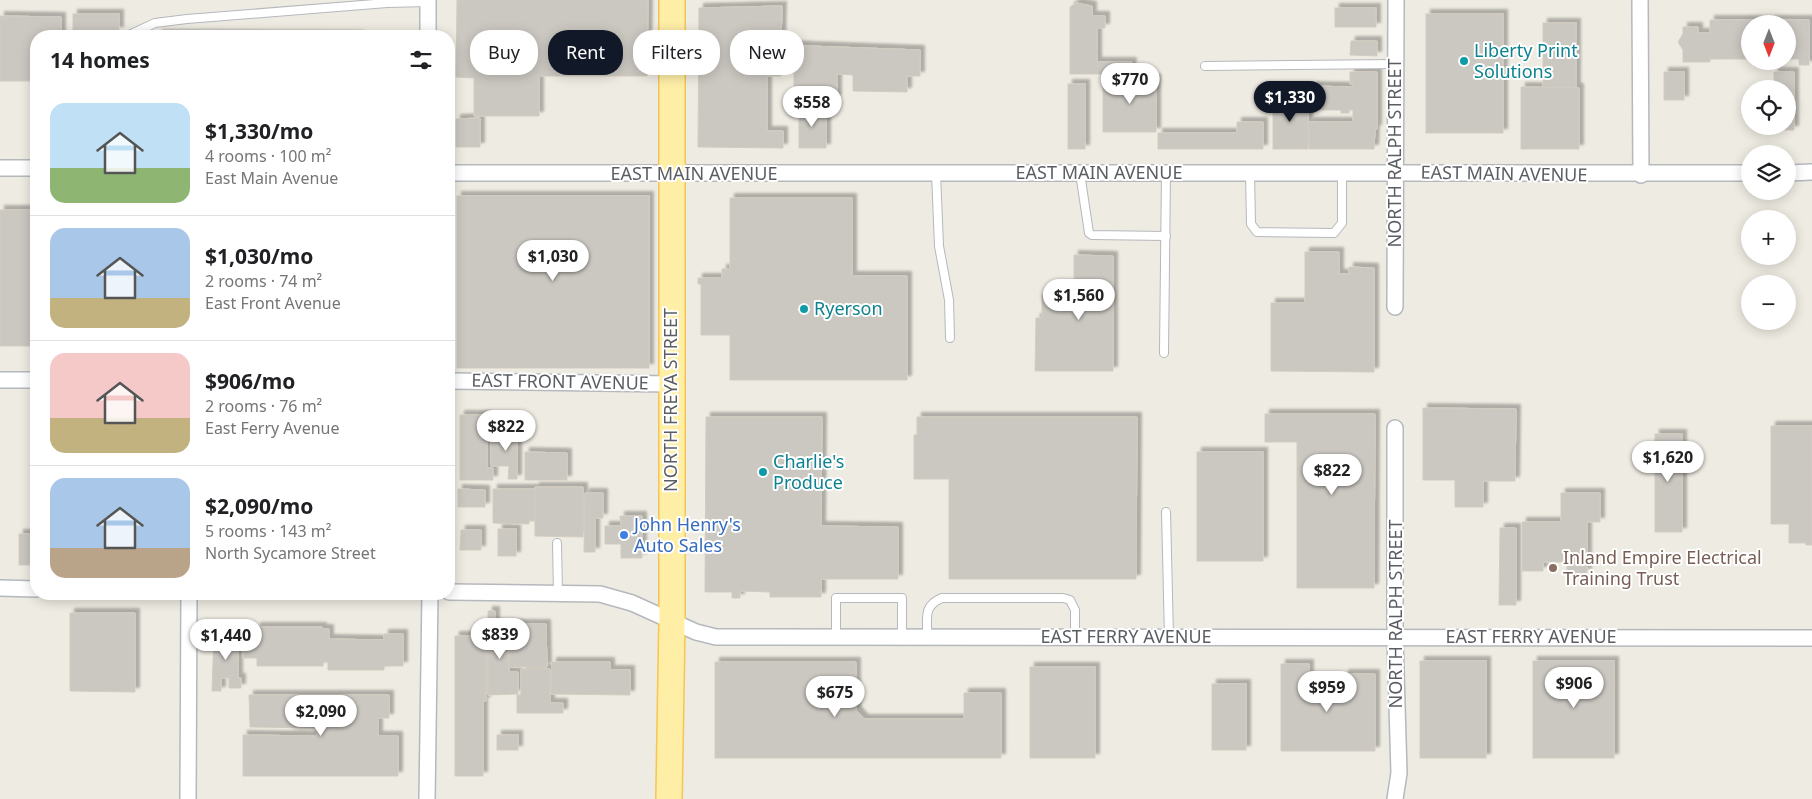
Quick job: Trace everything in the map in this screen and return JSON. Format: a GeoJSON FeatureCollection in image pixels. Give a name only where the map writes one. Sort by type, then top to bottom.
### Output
{"type":"FeatureCollection","features":[{"type":"Feature","properties":{"kind":"main road","name":"NORTH FREYA STREET"},"geometry":{"type":"LineString","coordinates":[[669,799],[672,621],[672,0]]}},
{"type":"Feature","properties":{"kind":"street","name":"NORTH RALPH STREET"},"geometry":{"type":"LineString","coordinates":[[1395,307],[1396,0]]}},
{"type":"Feature","properties":{"kind":"street"},"geometry":{"type":"LineString","coordinates":[[1640,0],[1640,175]]}},
{"type":"Feature","properties":{"kind":"street"},"geometry":{"type":"LineString","coordinates":[[428,1],[428,30]]}},
{"type":"Feature","properties":{"kind":"street"},"geometry":{"type":"LineString","coordinates":[[0,168],[30,168]]}},
{"type":"Feature","properties":{"kind":"street","name":"EAST MAIN AVENUE"},"geometry":{"type":"LineString","coordinates":[[455,172],[672,174],[1394,172],[1640,175],[1741,173]]}},
{"type":"Feature","properties":{"kind":"street"},"geometry":{"type":"LineString","coordinates":[[1796,173],[1812,172]]}},
{"type":"Feature","properties":{"kind":"street"},"geometry":{"type":"LineString","coordinates":[[0,380],[30,380]]}},
{"type":"Feature","properties":{"kind":"street","name":"EAST FRONT AVENUE"},"geometry":{"type":"LineString","coordinates":[[455,381],[671,384]]}},
{"type":"Feature","properties":{"kind":"street","name":"NORTH RALPH STREET"},"geometry":{"type":"LineString","coordinates":[[1395,428],[1395,637],[1399,773],[1395,799]]}},
{"type":"Feature","properties":{"kind":"street"},"geometry":{"type":"LineString","coordinates":[[0,588],[30,588]]}},
{"type":"Feature","properties":{"kind":"street","name":"EAST FERRY AVENUE"},"geometry":{"type":"LineString","coordinates":[[455,592],[592,594],[616,598],[702,634],[716,637],[1812,638]]}},
{"type":"Feature","properties":{"kind":"street"},"geometry":{"type":"LineString","coordinates":[[188,799],[189,600]]}},
{"type":"Feature","properties":{"kind":"street"},"geometry":{"type":"LineString","coordinates":[[427,799],[430,600]]}},
{"type":"Feature","properties":{"kind":"lane"},"geometry":{"type":"LineString","coordinates":[[140,30],[156,23],[187,19],[428,1]]}},
{"type":"Feature","properties":{"kind":"lane"},"geometry":{"type":"LineString","coordinates":[[1205,66],[1395,64]]}},
{"type":"Feature","properties":{"kind":"lane"},"geometry":{"type":"LineString","coordinates":[[1250,173],[1250,224],[1258,232],[1334,233],[1342,223],[1342,172]]}},
{"type":"Feature","properties":{"kind":"lane"},"geometry":{"type":"LineString","coordinates":[[936,173],[939,246],[949,300],[950,338]]}},
{"type":"Feature","properties":{"kind":"lane"},"geometry":{"type":"LineString","coordinates":[[1080,173],[1089,233],[1166,236]]}},
{"type":"Feature","properties":{"kind":"lane"},"geometry":{"type":"LineString","coordinates":[[1164,353],[1166,173]]}},
{"type":"Feature","properties":{"kind":"lane"},"geometry":{"type":"LineString","coordinates":[[1166,512],[1169,637]]}},
{"type":"Feature","properties":{"kind":"lane"},"geometry":{"type":"LineString","coordinates":[[557,544],[558,593]]}},
{"type":"Feature","properties":{"kind":"lane"},"geometry":{"type":"LineString","coordinates":[[836,637],[836,598],[902,598],[902,637]]}},
{"type":"Feature","properties":{"kind":"lane"},"geometry":{"type":"LineString","coordinates":[[927,637],[928,607],[932,602],[942,598],[1063,598],[1070,600],[1075,610],[1075,637]]}},
{"type":"Feature","properties":{"kind":"building"},"geometry":{"type":"Polygon","coordinates":[[[457,0],[648,0],[648,30],[633,30],[633,75],[647,76],[539,76],[539,116],[474,116],[474,78],[456,77],[457,0]]]}},
{"type":"Feature","properties":{"kind":"building"},"geometry":{"type":"Polygon","coordinates":[[[1077,3],[1092,6],[1092,16],[1105,16],[1105,28],[1097,28],[1097,62],[1132,62],[1131,74],[1070,74],[1070,7],[1077,3]]]}},
{"type":"Feature","properties":{"kind":"building"},"geometry":{"type":"Polygon","coordinates":[[[782,6],[781,30],[730,30],[730,75],[781,75],[767,76],[767,131],[783,131],[783,148],[698,147],[699,75],[720,75],[720,30],[699,30],[699,8],[782,6]]]}},
{"type":"Feature","properties":{"kind":"building"},"geometry":{"type":"Polygon","coordinates":[[[1335,8],[1376,8],[1376,27],[1335,27],[1335,8]]]}},
{"type":"Feature","properties":{"kind":"building"},"geometry":{"type":"Polygon","coordinates":[[[73,14],[119,14],[119,30],[73,30],[73,14]]]}},
{"type":"Feature","properties":{"kind":"building","name":"Liberty Print Solutions"},"geometry":{"type":"Polygon","coordinates":[[[1426,14],[1503,14],[1503,133],[1426,133],[1426,14]]]}},
{"type":"Feature","properties":{"kind":"building"},"geometry":{"type":"Polygon","coordinates":[[[0,16],[61,17],[61,30],[30,30],[30,81],[0,81],[0,16]]]}},
{"type":"Feature","properties":{"kind":"building"},"geometry":{"type":"Polygon","coordinates":[[[1710,20],[1741,20],[1741,59],[1710,59],[1710,62],[1683,62],[1683,50],[1678,42],[1683,34],[1683,27],[1698,27],[1698,33],[1710,33],[1710,20]]]}},
{"type":"Feature","properties":{"kind":"building"},"geometry":{"type":"Polygon","coordinates":[[[1796,20],[1809,20],[1809,65],[1799,65],[1799,59],[1796,59],[1796,20]]]}},
{"type":"Feature","properties":{"kind":"building"},"geometry":{"type":"Polygon","coordinates":[[[1543,23],[1576,23],[1576,88],[1543,88],[1543,23]]]}},
{"type":"Feature","properties":{"kind":"building"},"geometry":{"type":"Polygon","coordinates":[[[1351,41],[1377,41],[1377,56],[1350,55],[1351,41]]]}},
{"type":"Feature","properties":{"kind":"building"},"geometry":{"type":"Polygon","coordinates":[[[804,46],[920,50],[920,76],[907,76],[907,92],[853,91],[853,75],[837,74],[837,99],[810,99],[810,86],[794,86],[794,75],[804,75],[804,46]]]}},
{"type":"Feature","properties":{"kind":"building"},"geometry":{"type":"Polygon","coordinates":[[[1350,72],[1377,72],[1377,129],[1375,129],[1374,149],[1309,149],[1309,122],[1353,122],[1353,110],[1349,110],[1349,113],[1341,113],[1341,110],[1312,110],[1312,86],[1353,87],[1353,84],[1350,84],[1350,72]]]}},
{"type":"Feature","properties":{"kind":"building"},"geometry":{"type":"Polygon","coordinates":[[[1664,72],[1684,72],[1684,100],[1664,100],[1664,72]]]}},
{"type":"Feature","properties":{"kind":"building"},"geometry":{"type":"Polygon","coordinates":[[[1774,72],[1794,72],[1794,80],[1774,80],[1774,72]]]}},
{"type":"Feature","properties":{"kind":"building"},"geometry":{"type":"Polygon","coordinates":[[[1103,79],[1156,79],[1156,132],[1103,132],[1103,79]]]}},
{"type":"Feature","properties":{"kind":"building"},"geometry":{"type":"Polygon","coordinates":[[[1068,84],[1085,84],[1085,149],[1068,149],[1068,84]]]}},
{"type":"Feature","properties":{"kind":"building"},"geometry":{"type":"Polygon","coordinates":[[[1521,87],[1579,88],[1579,149],[1521,149],[1521,87]]]}},
{"type":"Feature","properties":{"kind":"building"},"geometry":{"type":"Polygon","coordinates":[[[1273,97],[1308,97],[1308,149],[1273,149],[1273,97]]]}},
{"type":"Feature","properties":{"kind":"building"},"geometry":{"type":"Polygon","coordinates":[[[799,109],[826,109],[826,148],[799,148],[799,109]]]}},
{"type":"Feature","properties":{"kind":"building"},"geometry":{"type":"Polygon","coordinates":[[[480,118],[480,147],[456,147],[456,119],[480,118]]]}},
{"type":"Feature","properties":{"kind":"building"},"geometry":{"type":"Polygon","coordinates":[[[1237,122],[1263,122],[1263,149],[1158,149],[1158,133],[1237,133],[1237,122]]]}},
{"type":"Feature","properties":{"kind":"building"},"geometry":{"type":"Polygon","coordinates":[[[457,196],[649,196],[649,368],[457,368],[457,196]]]}},
{"type":"Feature","properties":{"kind":"building","name":"Ryerson"},"geometry":{"type":"Polygon","coordinates":[[[730,198],[852,198],[852,276],[907,276],[907,380],[730,380],[730,335],[701,335],[701,284],[698,284],[698,278],[722,278],[722,269],[730,269],[730,198]]]}},
{"type":"Feature","properties":{"kind":"building"},"geometry":{"type":"Polygon","coordinates":[[[0,210],[30,210],[30,346],[0,346],[0,210]]]}},
{"type":"Feature","properties":{"kind":"building"},"geometry":{"type":"Polygon","coordinates":[[[1305,252],[1339,252],[1339,274],[1349,274],[1349,267],[1374,268],[1374,372],[1271,371],[1271,303],[1305,303],[1305,252]]]}},
{"type":"Feature","properties":{"kind":"building"},"geometry":{"type":"Polygon","coordinates":[[[1074,255],[1113,256],[1113,371],[1035,371],[1036,318],[1042,318],[1042,294],[1074,294],[1074,255]]]}},
{"type":"Feature","properties":{"kind":"building"},"geometry":{"type":"Polygon","coordinates":[[[1423,408],[1516,409],[1515,481],[1483,481],[1483,507],[1455,507],[1455,480],[1423,480],[1423,408]]]}},
{"type":"Feature","properties":{"kind":"building"},"geometry":{"type":"Polygon","coordinates":[[[1265,414],[1375,414],[1374,588],[1297,588],[1297,442],[1265,442],[1265,414]]]}},
{"type":"Feature","properties":{"kind":"building"},"geometry":{"type":"Polygon","coordinates":[[[460,415],[487,415],[487,468],[493,468],[493,480],[460,480],[460,415]]]}},
{"type":"Feature","properties":{"kind":"building","name":"Charlie's Produce"},"geometry":{"type":"Polygon","coordinates":[[[706,417],[822,417],[821,526],[898,527],[898,579],[821,579],[821,597],[770,597],[770,592],[740,591],[740,598],[732,598],[732,592],[705,592],[706,417]]]}},
{"type":"Feature","properties":{"kind":"building"},"geometry":{"type":"Polygon","coordinates":[[[917,417],[1137,417],[1136,579],[949,579],[949,479],[914,479],[914,435],[917,435],[917,417]]]}},
{"type":"Feature","properties":{"kind":"building"},"geometry":{"type":"Polygon","coordinates":[[[508,423],[517,423],[517,479],[508,479],[509,466],[491,466],[491,439],[508,439],[508,423]]]}},
{"type":"Feature","properties":{"kind":"building"},"geometry":{"type":"Polygon","coordinates":[[[1771,426],[1812,426],[1812,545],[1789,543],[1789,524],[1771,524],[1771,426]]]}},
{"type":"Feature","properties":{"kind":"building"},"geometry":{"type":"Polygon","coordinates":[[[1655,434],[1682,434],[1682,532],[1655,532],[1655,434]]]}},
{"type":"Feature","properties":{"kind":"building"},"geometry":{"type":"Polygon","coordinates":[[[525,452],[567,453],[567,480],[525,480],[525,452]]]}},
{"type":"Feature","properties":{"kind":"building"},"geometry":{"type":"Polygon","coordinates":[[[1197,452],[1263,452],[1263,561],[1197,561],[1197,452]]]}},
{"type":"Feature","properties":{"kind":"building"},"geometry":{"type":"Polygon","coordinates":[[[535,487],[583,487],[583,537],[535,536],[535,487]]]}},
{"type":"Feature","properties":{"kind":"building"},"geometry":{"type":"Polygon","coordinates":[[[458,489],[485,490],[485,507],[458,507],[458,489]]]}},
{"type":"Feature","properties":{"kind":"building"},"geometry":{"type":"Polygon","coordinates":[[[493,489],[535,489],[535,521],[529,521],[529,524],[493,523],[493,489]]]}},
{"type":"Feature","properties":{"kind":"building"},"geometry":{"type":"Polygon","coordinates":[[[585,493],[603,493],[603,518],[595,518],[595,552],[584,552],[585,493]]]}},
{"type":"Feature","properties":{"kind":"building"},"geometry":{"type":"Polygon","coordinates":[[[1561,493],[1600,493],[1600,522],[1587,522],[1587,573],[1567,573],[1567,562],[1543,562],[1543,571],[1522,571],[1522,522],[1561,522],[1561,493]]]}},
{"type":"Feature","properties":{"kind":"building","name":"John Henry's Auto Sales"},"geometry":{"type":"Polygon","coordinates":[[[620,516],[642,516],[642,558],[621,558],[621,544],[605,544],[605,526],[621,526],[620,516]]]}},
{"type":"Feature","properties":{"kind":"building"},"geometry":{"type":"Polygon","coordinates":[[[1500,528],[1516,528],[1516,605],[1499,605],[1500,528]]]}},
{"type":"Feature","properties":{"kind":"building"},"geometry":{"type":"Polygon","coordinates":[[[498,529],[516,529],[516,556],[498,556],[498,529]]]}},
{"type":"Feature","properties":{"kind":"building"},"geometry":{"type":"Polygon","coordinates":[[[461,530],[481,530],[481,550],[460,550],[461,530]]]}},
{"type":"Feature","properties":{"kind":"building"},"geometry":{"type":"Polygon","coordinates":[[[19,534],[30,534],[30,565],[19,565],[19,534]]]}},
{"type":"Feature","properties":{"kind":"building"},"geometry":{"type":"Polygon","coordinates":[[[488,611],[495,611],[495,624],[509,624],[509,672],[518,672],[518,694],[488,695],[488,611]]]}},
{"type":"Feature","properties":{"kind":"building"},"geometry":{"type":"Polygon","coordinates":[[[70,613],[135,613],[135,692],[70,691],[70,613]]]}},
{"type":"Feature","properties":{"kind":"building"},"geometry":{"type":"Polygon","coordinates":[[[509,624],[546,624],[547,667],[509,667],[509,624]]]}},
{"type":"Feature","properties":{"kind":"building"},"geometry":{"type":"Polygon","coordinates":[[[256,627],[322,627],[322,629],[329,629],[329,639],[384,640],[384,634],[403,634],[403,666],[384,666],[384,670],[328,670],[328,662],[323,662],[323,666],[257,666],[257,658],[243,658],[244,635],[256,635],[256,627]]]}},
{"type":"Feature","properties":{"kind":"building"},"geometry":{"type":"Polygon","coordinates":[[[214,634],[238,634],[238,678],[241,678],[241,688],[229,688],[229,678],[221,678],[221,691],[212,691],[214,634]]]}},
{"type":"Feature","properties":{"kind":"building"},"geometry":{"type":"Polygon","coordinates":[[[455,636],[486,636],[486,701],[483,701],[483,776],[455,776],[455,636]]]}},
{"type":"Feature","properties":{"kind":"building"},"geometry":{"type":"Polygon","coordinates":[[[1420,661],[1486,661],[1486,758],[1420,758],[1420,661]]]}},
{"type":"Feature","properties":{"kind":"building"},"geometry":{"type":"Polygon","coordinates":[[[1533,661],[1614,661],[1614,758],[1533,758],[1533,661]]]}},
{"type":"Feature","properties":{"kind":"building"},"geometry":{"type":"Polygon","coordinates":[[[552,662],[610,662],[610,670],[630,670],[630,695],[551,694],[552,662]]]}},
{"type":"Feature","properties":{"kind":"building"},"geometry":{"type":"Polygon","coordinates":[[[715,662],[856,662],[856,710],[864,719],[964,719],[964,693],[1001,693],[1001,758],[715,758],[715,662]]]}},
{"type":"Feature","properties":{"kind":"building"},"geometry":{"type":"Polygon","coordinates":[[[1281,664],[1309,664],[1309,681],[1321,681],[1321,688],[1344,688],[1344,674],[1375,674],[1375,751],[1281,751],[1281,664]]]}},
{"type":"Feature","properties":{"kind":"building"},"geometry":{"type":"Polygon","coordinates":[[[1030,667],[1095,667],[1095,758],[1030,758],[1030,667]]]}},
{"type":"Feature","properties":{"kind":"building"},"geometry":{"type":"Polygon","coordinates":[[[521,669],[550,669],[550,703],[563,703],[563,713],[517,713],[517,695],[521,695],[521,669]]]}},
{"type":"Feature","properties":{"kind":"building"},"geometry":{"type":"Polygon","coordinates":[[[1212,684],[1246,684],[1246,750],[1212,750],[1212,684]]]}},
{"type":"Feature","properties":{"kind":"building"},"geometry":{"type":"Polygon","coordinates":[[[249,695],[389,695],[389,718],[378,718],[378,736],[398,736],[398,776],[243,776],[243,735],[317,736],[317,728],[250,727],[249,695]]]}},
{"type":"Feature","properties":{"kind":"building"},"geometry":{"type":"Polygon","coordinates":[[[497,735],[518,735],[518,750],[497,750],[497,735]]]}},
{"type":"Feature","properties":{"kind":"place","name":"Liberty Print Solutions"},"geometry":{"type":"Point","coordinates":[1464,61]}},
{"type":"Feature","properties":{"kind":"place","name":"Ryerson"},"geometry":{"type":"Point","coordinates":[804,309]}},
{"type":"Feature","properties":{"kind":"place","name":"Charlie's Produce"},"geometry":{"type":"Point","coordinates":[763,472]}},
{"type":"Feature","properties":{"kind":"place","name":"John Henry's Auto Sales"},"geometry":{"type":"Point","coordinates":[624,535]}},
{"type":"Feature","properties":{"kind":"place","name":"Inland Empire Electrical Training Trust"},"geometry":{"type":"Point","coordinates":[1553,568]}}]}
